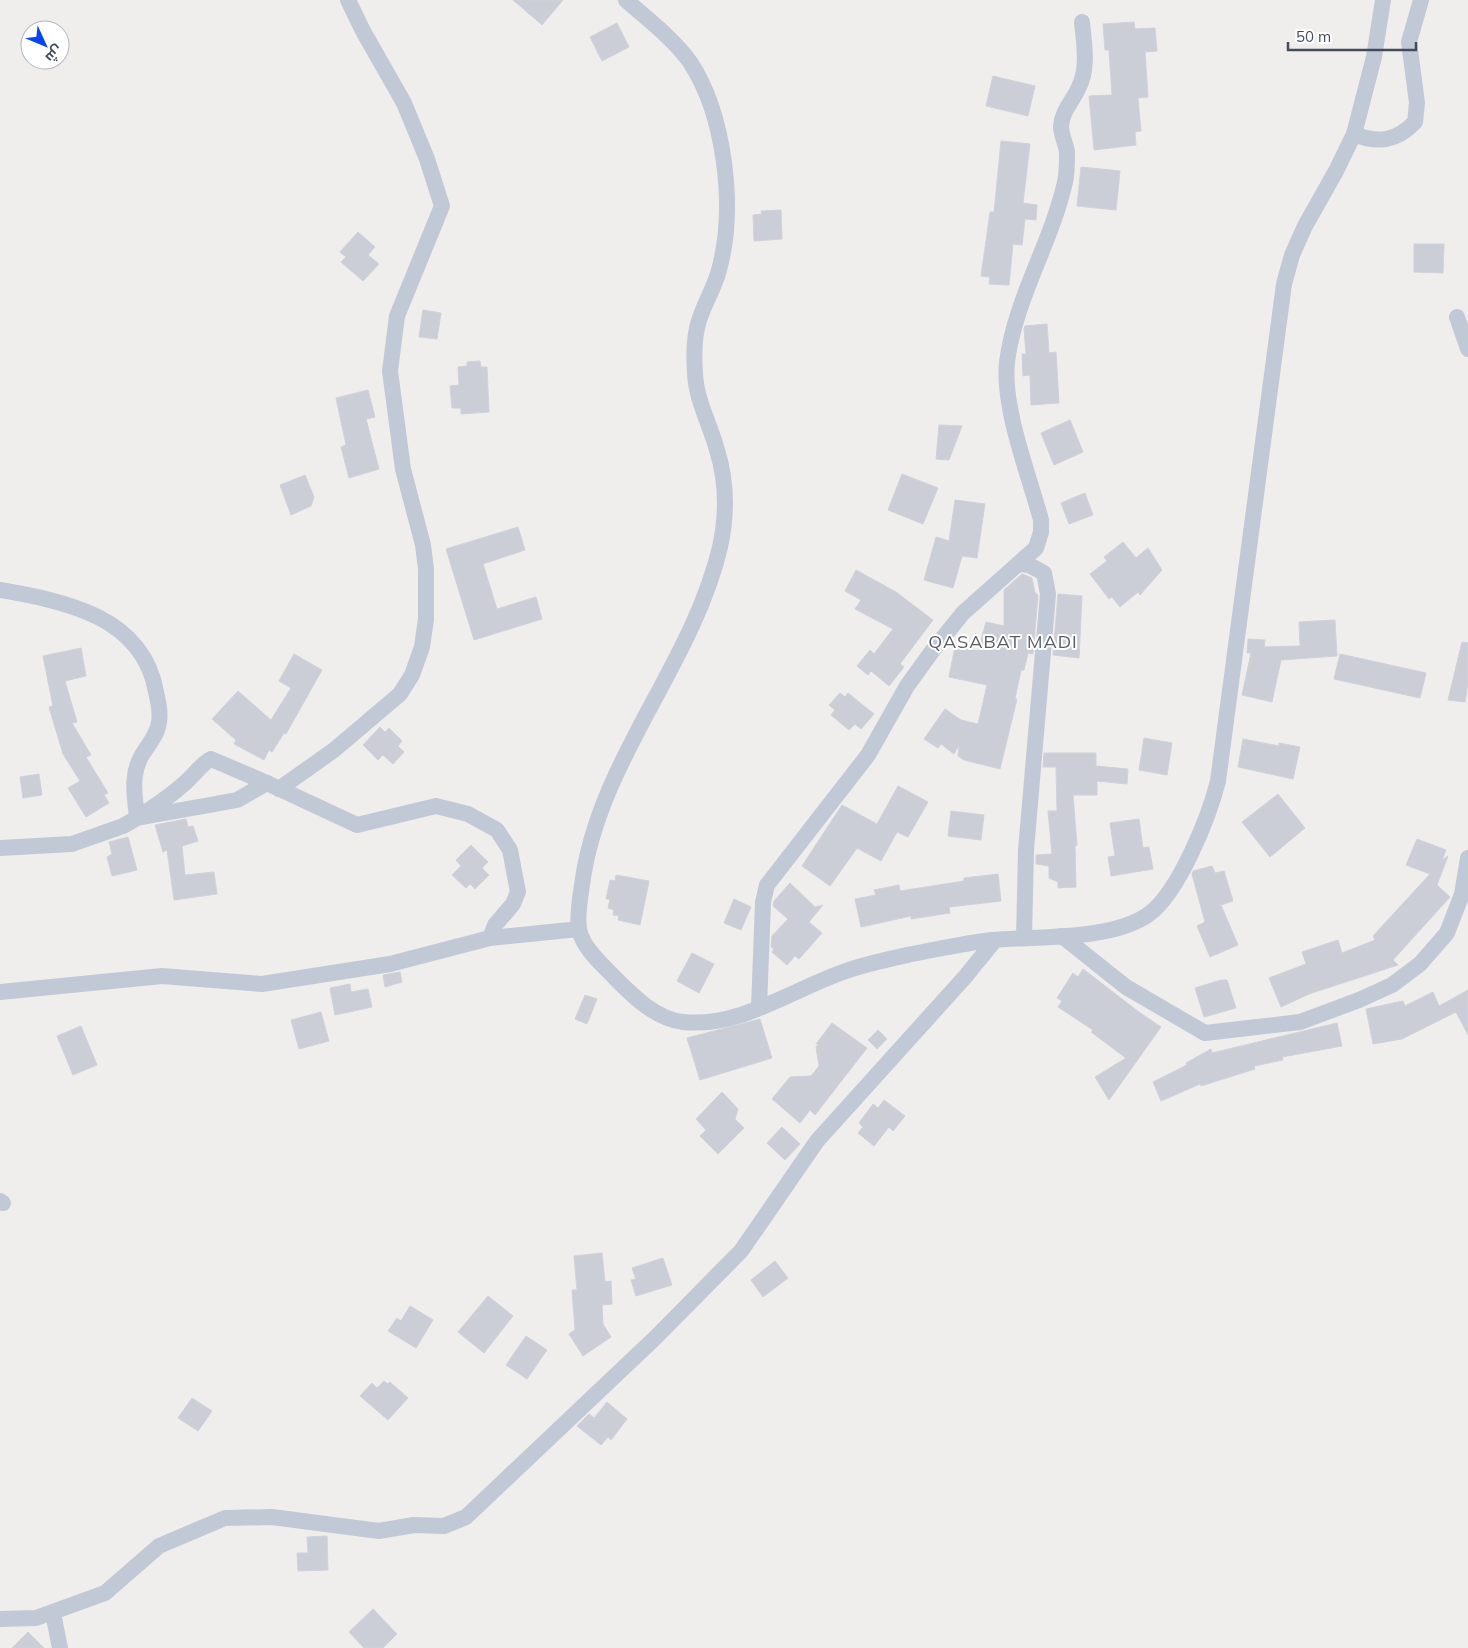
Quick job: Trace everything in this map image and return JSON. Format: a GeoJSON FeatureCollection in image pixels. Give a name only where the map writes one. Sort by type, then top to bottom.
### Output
{"type":"FeatureCollection","features":[{"type":"Feature","properties":{"kind":"street"},"geometry":{"type":"LineString","coordinates":[[137,818],[237,800],[273,786],[334,750],[400,694],[412,675],[422,647],[426,620],[426,569],[423,545],[403,469],[390,371],[397,316],[442,206],[427,158],[404,103],[363,31],[348,0]]}},
{"type":"Feature","properties":{"kind":"street"},"geometry":{"type":"LineString","coordinates":[[626,0],[674,43],[687,58],[708,97],[720,140],[726,187],[726,228],[719,271],[697,328],[695,378],[718,451],[725,493],[725,522],[712,577],[693,624],[629,745],[601,815],[584,867],[579,929],[587,947],[632,994],[657,1013],[677,1022],[720,1020],[869,964],[968,943],[1062,936],[1108,930],[1132,924],[1156,909],[1175,881],[1212,806],[1227,718],[1284,284],[1292,255],[1305,226],[1336,171],[1354,134],[1374,57],[1383,0]]}},
{"type":"Feature","properties":{"kind":"street"},"geometry":{"type":"LineString","coordinates":[[1354,134],[1366,139],[1381,141],[1398,136],[1415,122],[1417,103],[1409,42],[1420,0]]}},
{"type":"Feature","properties":{"kind":"street"},"geometry":{"type":"LineString","coordinates":[[759,1006],[763,902],[767,885],[868,755],[908,686],[933,650],[963,613],[1036,548],[1041,532],[1041,520],[1011,416],[1007,363],[1015,323],[1028,284],[1044,251],[1065,181],[1067,152],[1061,127],[1066,107],[1079,88],[1085,65],[1082,22]]}},
{"type":"Feature","properties":{"kind":"street"},"geometry":{"type":"LineString","coordinates":[[1456,317],[1468,348]]}},
{"type":"Feature","properties":{"kind":"street"},"geometry":{"type":"LineString","coordinates":[[1019,564],[1029,566],[1044,573],[1048,594],[1027,831],[1024,938]]}},
{"type":"Feature","properties":{"kind":"street"},"geometry":{"type":"LineString","coordinates":[[0,590],[33,596],[82,609],[130,637],[143,656],[153,675],[160,723],[141,757],[134,776],[137,818]]}},
{"type":"Feature","properties":{"kind":"street"},"geometry":{"type":"LineString","coordinates":[[0,848],[72,844],[123,826],[167,798],[189,780],[201,765],[211,760],[357,825],[436,806],[468,814],[497,830],[510,850],[518,892],[513,904],[495,925],[490,938]]}},
{"type":"Feature","properties":{"kind":"street"},"geometry":{"type":"LineString","coordinates":[[1062,936],[1126,987],[1205,1033],[1300,1022],[1392,985],[1420,964],[1447,933],[1462,894],[1468,858]]}},
{"type":"Feature","properties":{"kind":"street"},"geometry":{"type":"LineString","coordinates":[[0,992],[162,976],[262,984],[390,964],[490,938],[579,929]]}},
{"type":"Feature","properties":{"kind":"street"},"geometry":{"type":"LineString","coordinates":[[0,1619],[36,1618],[105,1593],[160,1546],[225,1518],[272,1518],[379,1531],[414,1525],[444,1526],[466,1517],[655,1338],[741,1252],[817,1141],[965,977],[995,940]]}},
{"type":"Feature","properties":{"kind":"street"},"geometry":{"type":"LineString","coordinates":[[53,1613],[60,1648]]}},
{"type":"Feature","properties":{"kind":"building"},"geometry":{"type":"Polygon","coordinates":[[[513,0],[563,0],[542,25],[513,0]]]}},
{"type":"Feature","properties":{"kind":"building"},"geometry":{"type":"Polygon","coordinates":[[[1134,22],[1135,29],[1155,28],[1157,51],[1145,52],[1148,97],[1138,98],[1141,131],[1135,132],[1136,145],[1094,150],[1089,96],[1112,95],[1109,50],[1105,50],[1103,24],[1134,22]]]}},
{"type":"Feature","properties":{"kind":"building"},"geometry":{"type":"Polygon","coordinates":[[[617,23],[629,47],[602,61],[590,37],[617,23]]]}},
{"type":"Feature","properties":{"kind":"building"},"geometry":{"type":"Polygon","coordinates":[[[993,76],[1035,86],[1028,116],[986,106],[993,76]]]}},
{"type":"Feature","properties":{"kind":"building"},"geometry":{"type":"Polygon","coordinates":[[[1001,141],[1030,144],[1023,203],[1037,205],[1036,220],[1025,219],[1022,245],[1013,244],[1009,285],[989,284],[990,277],[981,276],[990,212],[994,212],[1001,141]]]}},
{"type":"Feature","properties":{"kind":"building"},"geometry":{"type":"Polygon","coordinates":[[[1081,167],[1120,171],[1116,210],[1077,206],[1081,167]]]}},
{"type":"Feature","properties":{"kind":"building"},"geometry":{"type":"Polygon","coordinates":[[[781,210],[782,239],[754,241],[753,215],[762,214],[761,211],[781,210]]]}},
{"type":"Feature","properties":{"kind":"building"},"geometry":{"type":"Polygon","coordinates":[[[358,232],[375,247],[368,255],[379,264],[363,281],[341,262],[346,257],[340,252],[358,232]]]}},
{"type":"Feature","properties":{"kind":"building"},"geometry":{"type":"Polygon","coordinates":[[[1414,244],[1444,244],[1443,273],[1414,272],[1414,244]]]}},
{"type":"Feature","properties":{"kind":"building"},"geometry":{"type":"Polygon","coordinates":[[[423,310],[441,313],[437,339],[419,337],[423,310]]]}},
{"type":"Feature","properties":{"kind":"building"},"geometry":{"type":"Polygon","coordinates":[[[1047,324],[1049,353],[1056,352],[1059,403],[1031,405],[1030,375],[1023,376],[1022,354],[1026,354],[1024,329],[1025,326],[1047,324]]]}},
{"type":"Feature","properties":{"kind":"building"},"geometry":{"type":"Polygon","coordinates":[[[480,361],[481,367],[487,367],[489,412],[461,414],[461,408],[452,408],[450,386],[459,385],[458,367],[467,366],[467,362],[480,361]]]}},
{"type":"Feature","properties":{"kind":"building"},"geometry":{"type":"Polygon","coordinates":[[[368,390],[375,417],[366,419],[379,469],[349,478],[341,447],[346,445],[336,398],[368,390]]]}},
{"type":"Feature","properties":{"kind":"building"},"geometry":{"type":"Polygon","coordinates":[[[1070,420],[1083,452],[1054,465],[1041,433],[1070,420]]]}},
{"type":"Feature","properties":{"kind":"building"},"geometry":{"type":"Polygon","coordinates":[[[939,425],[962,426],[949,460],[936,459],[939,425]]]}},
{"type":"Feature","properties":{"kind":"building"},"geometry":{"type":"Polygon","coordinates":[[[902,474],[938,488],[923,524],[888,510],[902,474]]]}},
{"type":"Feature","properties":{"kind":"building"},"geometry":{"type":"Polygon","coordinates":[[[305,475],[314,497],[311,506],[291,515],[280,485],[305,475]]]}},
{"type":"Feature","properties":{"kind":"building"},"geometry":{"type":"Polygon","coordinates":[[[1085,493],[1093,515],[1069,524],[1061,503],[1085,493]]]}},
{"type":"Feature","properties":{"kind":"building"},"geometry":{"type":"Polygon","coordinates":[[[955,500],[985,504],[977,558],[962,556],[953,588],[924,580],[936,537],[949,541],[955,500]]]}},
{"type":"Feature","properties":{"kind":"building"},"geometry":{"type":"Polygon","coordinates":[[[518,527],[525,550],[483,564],[497,609],[536,597],[542,619],[474,640],[446,549],[518,527]]]}},
{"type":"Feature","properties":{"kind":"building"},"geometry":{"type":"Polygon","coordinates":[[[1123,542],[1136,558],[1148,548],[1162,570],[1140,595],[1138,592],[1120,607],[1112,597],[1109,599],[1090,574],[1107,561],[1104,557],[1123,542]]]}},
{"type":"Feature","properties":{"kind":"building"},"geometry":{"type":"Polygon","coordinates":[[[856,570],[896,592],[933,620],[900,664],[904,667],[889,686],[871,671],[868,675],[857,666],[870,650],[874,654],[893,629],[855,609],[861,600],[845,591],[856,570]]]}},
{"type":"Feature","properties":{"kind":"building"},"geometry":{"type":"Polygon","coordinates":[[[1022,574],[1032,578],[1035,593],[1038,595],[1033,654],[1028,653],[1024,670],[1021,670],[1015,699],[1017,699],[1000,769],[964,760],[958,756],[959,745],[954,754],[941,744],[938,748],[924,739],[945,709],[961,720],[978,724],[987,685],[949,677],[955,646],[978,651],[986,622],[1004,626],[1004,590],[1022,574]]]}},
{"type":"Feature","properties":{"kind":"building"},"geometry":{"type":"Polygon","coordinates":[[[1058,594],[1082,596],[1079,658],[1053,655],[1058,594]]]}},
{"type":"Feature","properties":{"kind":"building"},"geometry":{"type":"Polygon","coordinates":[[[1335,620],[1337,656],[1281,660],[1272,702],[1242,695],[1251,653],[1247,653],[1248,639],[1265,640],[1264,647],[1300,646],[1299,622],[1335,620]]]}},
{"type":"Feature","properties":{"kind":"building"},"geometry":{"type":"Polygon","coordinates":[[[1462,642],[1468,643],[1468,683],[1465,702],[1448,700],[1462,642]]]}},
{"type":"Feature","properties":{"kind":"building"},"geometry":{"type":"Polygon","coordinates":[[[81,648],[86,676],[65,681],[77,722],[72,723],[91,755],[86,757],[108,793],[104,795],[109,803],[86,817],[68,788],[80,781],[63,754],[49,707],[53,706],[43,656],[81,648]]]}},
{"type":"Feature","properties":{"kind":"building"},"geometry":{"type":"Polygon","coordinates":[[[294,654],[322,670],[286,734],[284,733],[272,752],[269,750],[264,760],[234,744],[236,740],[212,719],[238,691],[271,720],[291,688],[279,681],[294,654]]]}},
{"type":"Feature","properties":{"kind":"building"},"geometry":{"type":"Polygon","coordinates":[[[1340,654],[1426,673],[1420,698],[1334,679],[1340,654]]]}},
{"type":"Feature","properties":{"kind":"building"},"geometry":{"type":"Polygon","coordinates":[[[840,693],[845,697],[848,693],[874,714],[861,729],[855,724],[849,730],[831,715],[835,710],[829,705],[840,693]]]}},
{"type":"Feature","properties":{"kind":"building"},"geometry":{"type":"Polygon","coordinates":[[[380,727],[385,732],[389,728],[402,741],[398,746],[404,752],[393,764],[383,755],[378,760],[363,745],[380,727]]]}},
{"type":"Feature","properties":{"kind":"building"},"geometry":{"type":"Polygon","coordinates":[[[1144,738],[1172,743],[1167,775],[1139,770],[1144,738]]]}},
{"type":"Feature","properties":{"kind":"building"},"geometry":{"type":"Polygon","coordinates":[[[1243,739],[1279,746],[1279,743],[1300,747],[1293,779],[1238,767],[1243,739]]]}},
{"type":"Feature","properties":{"kind":"building"},"geometry":{"type":"Polygon","coordinates":[[[1044,753],[1096,753],[1096,766],[1128,769],[1127,784],[1097,781],[1097,795],[1073,795],[1077,845],[1075,846],[1076,887],[1058,888],[1058,882],[1049,878],[1049,866],[1036,864],[1036,855],[1052,854],[1048,811],[1057,811],[1056,767],[1043,767],[1044,753]]]}},
{"type":"Feature","properties":{"kind":"building"},"geometry":{"type":"Polygon","coordinates":[[[39,774],[42,795],[23,798],[20,777],[39,774]]]}},
{"type":"Feature","properties":{"kind":"building"},"geometry":{"type":"Polygon","coordinates":[[[898,786],[928,802],[908,837],[897,832],[881,861],[857,848],[830,886],[802,866],[842,805],[877,824],[898,786]]]}},
{"type":"Feature","properties":{"kind":"building"},"geometry":{"type":"Polygon","coordinates":[[[1278,794],[1305,828],[1270,857],[1242,822],[1278,794]]]}},
{"type":"Feature","properties":{"kind":"building"},"geometry":{"type":"Polygon","coordinates":[[[951,811],[984,815],[981,840],[948,836],[951,811]]]}},
{"type":"Feature","properties":{"kind":"building"},"geometry":{"type":"Polygon","coordinates":[[[186,819],[188,827],[193,826],[198,841],[182,846],[185,875],[214,872],[217,894],[174,900],[167,850],[163,852],[155,825],[186,819]]]}},
{"type":"Feature","properties":{"kind":"building"},"geometry":{"type":"Polygon","coordinates":[[[1139,819],[1143,848],[1149,847],[1153,869],[1111,876],[1108,857],[1115,856],[1110,823],[1139,819]]]}},
{"type":"Feature","properties":{"kind":"building"},"geometry":{"type":"Polygon","coordinates":[[[128,837],[137,870],[112,876],[107,857],[112,854],[109,842],[128,837]]]}},
{"type":"Feature","properties":{"kind":"building"},"geometry":{"type":"Polygon","coordinates":[[[1417,839],[1446,850],[1442,860],[1448,856],[1437,885],[1450,897],[1393,960],[1398,965],[1309,994],[1281,1007],[1269,978],[1306,964],[1302,952],[1338,940],[1342,953],[1375,940],[1373,936],[1430,874],[1406,865],[1417,839]]]}},
{"type":"Feature","properties":{"kind":"building"},"geometry":{"type":"Polygon","coordinates":[[[471,845],[488,862],[482,868],[489,875],[475,889],[470,884],[466,888],[452,875],[461,866],[456,860],[471,845]]]}},
{"type":"Feature","properties":{"kind":"building"},"geometry":{"type":"Polygon","coordinates":[[[1212,866],[1215,873],[1224,871],[1233,901],[1221,905],[1238,945],[1210,957],[1197,926],[1205,922],[1192,874],[1193,871],[1212,866]]]}},
{"type":"Feature","properties":{"kind":"building"},"geometry":{"type":"Polygon","coordinates":[[[998,874],[1001,901],[949,907],[950,913],[911,919],[911,916],[861,927],[855,899],[876,895],[874,890],[899,885],[900,891],[964,881],[964,878],[998,874]]]}},
{"type":"Feature","properties":{"kind":"building"},"geometry":{"type":"Polygon","coordinates":[[[616,875],[649,881],[640,925],[618,920],[619,916],[613,915],[614,910],[608,908],[610,899],[606,899],[610,880],[615,881],[616,875]]]}},
{"type":"Feature","properties":{"kind":"building"},"geometry":{"type":"Polygon","coordinates":[[[790,883],[815,907],[823,905],[809,922],[822,933],[799,959],[795,956],[787,965],[772,952],[774,949],[771,947],[772,936],[788,919],[773,906],[774,901],[790,883]]]}},
{"type":"Feature","properties":{"kind":"building"},"geometry":{"type":"Polygon","coordinates":[[[734,899],[751,907],[741,930],[724,923],[734,899]]]}},
{"type":"Feature","properties":{"kind":"building"},"geometry":{"type":"Polygon","coordinates":[[[692,953],[714,964],[699,993],[677,981],[692,953]]]}},
{"type":"Feature","properties":{"kind":"building"},"geometry":{"type":"Polygon","coordinates":[[[1083,969],[1161,1027],[1109,1100],[1095,1077],[1126,1058],[1091,1032],[1093,1030],[1058,1007],[1062,1001],[1057,998],[1073,973],[1078,977],[1083,969]]]}},
{"type":"Feature","properties":{"kind":"building"},"geometry":{"type":"Polygon","coordinates":[[[400,972],[402,982],[385,987],[383,975],[400,972]]]}},
{"type":"Feature","properties":{"kind":"building"},"geometry":{"type":"Polygon","coordinates":[[[1227,980],[1236,1008],[1204,1017],[1195,988],[1227,980]]]}},
{"type":"Feature","properties":{"kind":"building"},"geometry":{"type":"Polygon","coordinates":[[[350,984],[351,992],[368,989],[372,1007],[335,1015],[330,988],[350,984]]]}},
{"type":"Feature","properties":{"kind":"building"},"geometry":{"type":"Polygon","coordinates":[[[1468,990],[1468,1035],[1456,1012],[1402,1039],[1373,1044],[1366,1009],[1403,1001],[1405,1006],[1433,992],[1439,1006],[1468,990]]]}},
{"type":"Feature","properties":{"kind":"building"},"geometry":{"type":"Polygon","coordinates":[[[585,995],[597,999],[587,1024],[575,1019],[585,995]]]}},
{"type":"Feature","properties":{"kind":"building"},"geometry":{"type":"Polygon","coordinates":[[[321,1012],[329,1041],[299,1049],[291,1020],[321,1012]]]}},
{"type":"Feature","properties":{"kind":"building"},"geometry":{"type":"Polygon","coordinates":[[[760,1019],[772,1058],[700,1080],[687,1038],[760,1019]]]}},
{"type":"Feature","properties":{"kind":"building"},"geometry":{"type":"Polygon","coordinates":[[[832,1023],[867,1048],[815,1115],[810,1110],[800,1123],[772,1099],[790,1077],[811,1076],[819,1066],[816,1047],[819,1044],[816,1044],[832,1023]]]}},
{"type":"Feature","properties":{"kind":"building"},"geometry":{"type":"Polygon","coordinates":[[[1337,1023],[1342,1046],[1282,1057],[1283,1060],[1254,1066],[1255,1069],[1201,1086],[1200,1084],[1161,1101],[1153,1082],[1187,1065],[1186,1063],[1211,1049],[1212,1053],[1337,1023]]]}},
{"type":"Feature","properties":{"kind":"building"},"geometry":{"type":"Polygon","coordinates":[[[81,1026],[97,1065],[73,1075],[57,1036],[81,1026]]]}},
{"type":"Feature","properties":{"kind":"building"},"geometry":{"type":"Polygon","coordinates":[[[878,1030],[887,1039],[877,1049],[868,1040],[878,1030]]]}},
{"type":"Feature","properties":{"kind":"building"},"geometry":{"type":"Polygon","coordinates":[[[722,1092],[738,1109],[735,1119],[744,1128],[718,1154],[700,1136],[706,1130],[696,1119],[722,1092]]]}},
{"type":"Feature","properties":{"kind":"building"},"geometry":{"type":"Polygon","coordinates":[[[884,1100],[905,1116],[893,1131],[889,1127],[874,1146],[858,1133],[863,1127],[859,1123],[873,1104],[878,1108],[884,1100]]]}},
{"type":"Feature","properties":{"kind":"building"},"geometry":{"type":"Polygon","coordinates":[[[782,1127],[800,1144],[785,1160],[767,1143],[782,1127]]]}},
{"type":"Feature","properties":{"kind":"building"},"geometry":{"type":"Polygon","coordinates":[[[602,1253],[605,1282],[611,1281],[612,1304],[602,1305],[603,1324],[611,1337],[583,1356],[569,1334],[575,1330],[572,1290],[577,1290],[574,1256],[602,1253]]]}},
{"type":"Feature","properties":{"kind":"building"},"geometry":{"type":"Polygon","coordinates":[[[663,1258],[672,1285],[636,1296],[631,1280],[636,1279],[632,1268],[663,1258]]]}},
{"type":"Feature","properties":{"kind":"building"},"geometry":{"type":"Polygon","coordinates":[[[775,1261],[788,1278],[763,1297],[751,1280],[775,1261]]]}},
{"type":"Feature","properties":{"kind":"building"},"geometry":{"type":"Polygon","coordinates":[[[488,1296],[513,1316],[484,1353],[458,1332],[488,1296]]]}},
{"type":"Feature","properties":{"kind":"building"},"geometry":{"type":"Polygon","coordinates":[[[410,1306],[433,1320],[416,1348],[388,1331],[397,1318],[401,1321],[410,1306]]]}},
{"type":"Feature","properties":{"kind":"building"},"geometry":{"type":"Polygon","coordinates":[[[526,1336],[547,1350],[527,1379],[506,1365],[526,1336]]]}},
{"type":"Feature","properties":{"kind":"building"},"geometry":{"type":"Polygon","coordinates":[[[384,1381],[388,1384],[390,1382],[408,1398],[388,1420],[360,1396],[372,1383],[377,1388],[384,1381]]]}},
{"type":"Feature","properties":{"kind":"building"},"geometry":{"type":"Polygon","coordinates":[[[192,1398],[212,1411],[198,1431],[178,1418],[192,1398]]]}},
{"type":"Feature","properties":{"kind":"building"},"geometry":{"type":"Polygon","coordinates":[[[607,1402],[627,1419],[611,1440],[608,1437],[601,1445],[577,1426],[589,1414],[594,1418],[607,1402]]]}},
{"type":"Feature","properties":{"kind":"building"},"geometry":{"type":"Polygon","coordinates":[[[327,1536],[328,1570],[298,1571],[297,1553],[308,1553],[307,1537],[327,1536]]]}},
{"type":"Feature","properties":{"kind":"building"},"geometry":{"type":"Polygon","coordinates":[[[373,1609],[397,1634],[383,1648],[364,1648],[349,1632],[373,1609]]]}},
{"type":"Feature","properties":{"kind":"building"},"geometry":{"type":"Polygon","coordinates":[[[28,1632],[44,1648],[12,1648],[28,1632]]]}},
{"type":"Feature","properties":{"kind":"district","name":"QASABAT MADI"},"geometry":{"type":"Point","coordinates":[1003,642]}}]}
